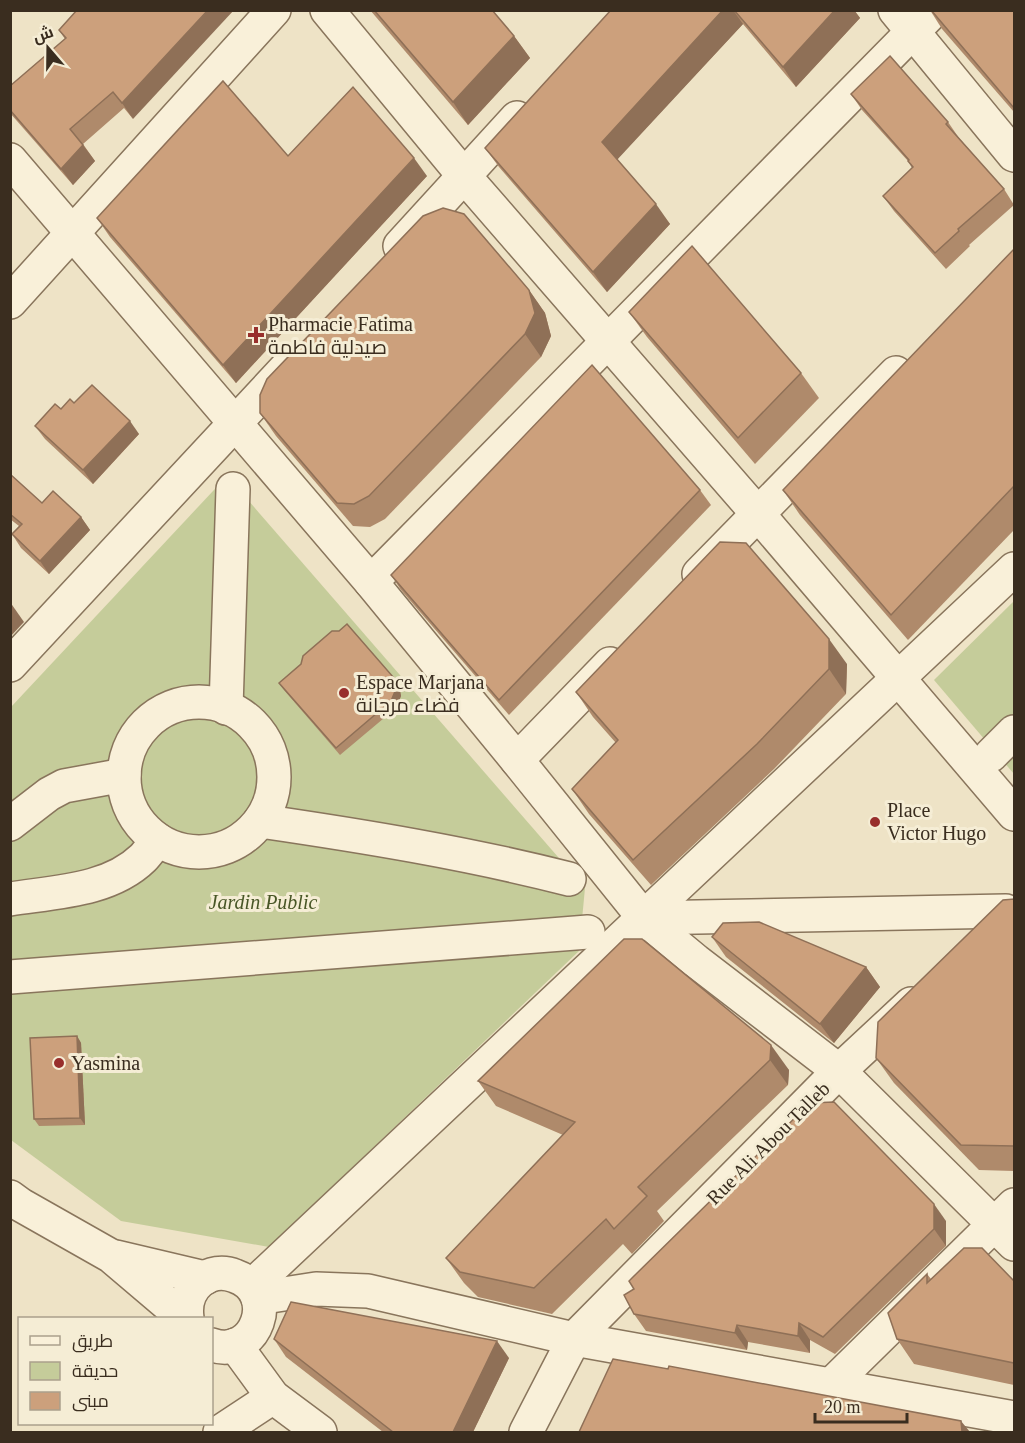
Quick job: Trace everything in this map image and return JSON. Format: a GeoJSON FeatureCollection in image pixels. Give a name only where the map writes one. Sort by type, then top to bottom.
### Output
{"type":"FeatureCollection","features":[{"type":"Feature","properties":{"kind":"street"},"geometry":{"type":"LineString","coordinates":[[10,302],[274,10]]}},
{"type":"Feature","properties":{"kind":"street"},"geometry":{"type":"LineString","coordinates":[[327,10],[465,177],[758,514],[1014,814]]}},
{"type":"Feature","properties":{"kind":"street"},"geometry":{"type":"LineString","coordinates":[[371,582],[607,342],[914,18],[1014,155]]}},
{"type":"Feature","properties":{"kind":"street"},"geometry":{"type":"LineString","coordinates":[[377,270],[465,177],[535,98]]}},
{"type":"Feature","properties":{"kind":"street"},"geometry":{"type":"LineString","coordinates":[[10,160],[371,582],[644,918],[839,1071],[1008,1224],[831,1385]]}},
{"type":"Feature","properties":{"kind":"street"},"geometry":{"type":"LineString","coordinates":[[10,665],[314,338]]}},
{"type":"Feature","properties":{"kind":"street"},"geometry":{"type":"LineString","coordinates":[[675,599],[915,353]]}},
{"type":"Feature","properties":{"kind":"street"},"geometry":{"type":"LineString","coordinates":[[226,708],[233,489]]}},
{"type":"Feature","properties":{"kind":"street"},"geometry":{"type":"LineString","coordinates":[[255,1292],[644,918],[1014,569]]}},
{"type":"Feature","properties":{"kind":"street"},"geometry":{"type":"LineString","coordinates":[[517,760],[633,641]]}},
{"type":"Feature","properties":{"kind":"street"},"geometry":{"type":"LineString","coordinates":[[191,703],[209,703],[226,708],[243,717],[258,730],[267,742],[273,765],[274,785],[270,804],[260,821],[247,835],[230,846],[212,851],[193,852],[175,848],[158,840],[143,827],[133,812],[126,794],[124,775],[127,758],[144,726],[158,715],[174,707],[191,703]]}},
{"type":"Feature","properties":{"kind":"street"},"geometry":{"type":"LineString","coordinates":[[991,755],[1014,732]]}},
{"type":"Feature","properties":{"kind":"street"},"geometry":{"type":"LineString","coordinates":[[10,824],[49,794],[64,786],[124,775]]}},
{"type":"Feature","properties":{"kind":"street"},"geometry":{"type":"LineString","coordinates":[[260,821],[510,864],[568,879]]}},
{"type":"Feature","properties":{"kind":"street"},"geometry":{"type":"LineString","coordinates":[[10,899],[98,884],[130,868],[143,858],[158,840]]}},
{"type":"Feature","properties":{"kind":"street"},"geometry":{"type":"LineString","coordinates":[[644,918],[1010,907]]}},
{"type":"Feature","properties":{"kind":"street"},"geometry":{"type":"LineString","coordinates":[[977,941],[1010,907]]}},
{"type":"Feature","properties":{"kind":"street"},"geometry":{"type":"LineString","coordinates":[[10,977],[588,932]]}},
{"type":"Feature","properties":{"kind":"street","name":"Rue Ali Abou Talleb"},"geometry":{"type":"LineString","coordinates":[[526,1432],[573,1339],[839,1071],[929,986]]}},
{"type":"Feature","properties":{"kind":"street"},"geometry":{"type":"LineString","coordinates":[[14,1204],[111,1256],[185,1317]]}},
{"type":"Feature","properties":{"kind":"street"},"geometry":{"type":"LineString","coordinates":[[111,1256],[205,1278]]}},
{"type":"Feature","properties":{"kind":"street"},"geometry":{"type":"LineString","coordinates":[[186,1317],[188,1297],[195,1286],[205,1278],[217,1273],[242,1278],[255,1292],[260,1311],[258,1323],[251,1334],[223,1345],[273,1397],[320,1432]]}},
{"type":"Feature","properties":{"kind":"street"},"geometry":{"type":"LineString","coordinates":[[255,1292],[316,1289],[368,1291],[573,1339],[1014,1418]]}},
{"type":"Feature","properties":{"kind":"street"},"geometry":{"type":"LineString","coordinates":[[220,1432],[273,1397]]}},
{"type":"Feature","properties":{"kind":"green space","name":"Jardin Public"},"geometry":{"type":"Polygon","coordinates":[[[227,476],[585,888],[579,951],[269,1247],[121,1221],[11,1140],[11,707],[227,476]]]}},
{"type":"Feature","properties":{"kind":"green space"},"geometry":{"type":"Polygon","coordinates":[[[1014,601],[1014,774],[934,680],[1014,601]]]}},
{"type":"Feature","properties":{"kind":"building"},"geometry":{"type":"Polygon","coordinates":[[[77,10],[208,10],[122,103],[113,92],[70,129],[83,145],[61,169],[10,110],[10,86],[66,38],[59,30],[77,10]]]}},
{"type":"Feature","properties":{"kind":"building"},"geometry":{"type":"Polygon","coordinates":[[[374,10],[492,10],[514,36],[453,102],[374,10]]]}},
{"type":"Feature","properties":{"kind":"building"},"geometry":{"type":"Polygon","coordinates":[[[611,10],[723,10],[602,142],[656,204],[593,272],[485,148],[611,10]]]}},
{"type":"Feature","properties":{"kind":"building"},"geometry":{"type":"Polygon","coordinates":[[[734,10],[835,10],[783,67],[734,10]]]}},
{"type":"Feature","properties":{"kind":"building"},"geometry":{"type":"Polygon","coordinates":[[[931,10],[1014,10],[1014,108],[931,10]]]}},
{"type":"Feature","properties":{"kind":"building"},"geometry":{"type":"Polygon","coordinates":[[[890,56],[1004,189],[958,229],[959,231],[935,253],[883,196],[913,167],[851,94],[890,56]]]}},
{"type":"Feature","properties":{"kind":"building"},"geometry":{"type":"Polygon","coordinates":[[[223,81],[288,156],[353,87],[414,158],[223,365],[97,218],[223,81]]]}},
{"type":"Feature","properties":{"kind":"building"},"geometry":{"type":"Polygon","coordinates":[[[443,208],[464,214],[529,290],[535,313],[525,334],[369,496],[354,504],[337,503],[260,413],[260,395],[267,379],[423,216],[443,208]]]}},
{"type":"Feature","properties":{"kind":"building"},"geometry":{"type":"Polygon","coordinates":[[[692,246],[801,373],[738,438],[629,312],[692,246]]]}},
{"type":"Feature","properties":{"kind":"building"},"geometry":{"type":"Polygon","coordinates":[[[1014,249],[1014,486],[891,615],[783,490],[1014,249]]]}},
{"type":"Feature","properties":{"kind":"building"},"geometry":{"type":"Polygon","coordinates":[[[592,365],[700,490],[499,700],[391,575],[592,365]]]}},
{"type":"Feature","properties":{"kind":"building"},"geometry":{"type":"Polygon","coordinates":[[[92,385],[130,421],[83,470],[35,426],[55,404],[61,409],[70,399],[74,403],[92,385]]]}},
{"type":"Feature","properties":{"kind":"building"},"geometry":{"type":"Polygon","coordinates":[[[10,474],[42,503],[53,491],[81,517],[40,561],[12,534],[22,524],[10,514],[10,474]]]}},
{"type":"Feature","properties":{"kind":"building"},"geometry":{"type":"Polygon","coordinates":[[[720,542],[746,543],[829,639],[829,669],[757,744],[633,860],[572,789],[618,740],[576,692],[720,542]]]}},
{"type":"Feature","properties":{"kind":"building","name":"Espace Marjana فضاء مرجانة"},"geometry":{"type":"Polygon","coordinates":[[[347,624],[394,678],[396,689],[391,701],[336,748],[279,683],[301,664],[303,656],[332,631],[339,631],[347,624]]]}},
{"type":"Feature","properties":{"kind":"building"},"geometry":{"type":"Polygon","coordinates":[[[1014,899],[1014,1146],[961,1145],[876,1058],[878,1022],[1003,900],[1014,899]]]}},
{"type":"Feature","properties":{"kind":"building"},"geometry":{"type":"Polygon","coordinates":[[[759,922],[866,967],[820,1024],[712,937],[723,923],[759,922]]]}},
{"type":"Feature","properties":{"kind":"building"},"geometry":{"type":"Polygon","coordinates":[[[624,939],[642,939],[771,1045],[770,1060],[638,1187],[647,1196],[614,1229],[606,1219],[534,1288],[460,1272],[446,1258],[575,1122],[478,1081],[624,939]]]}},
{"type":"Feature","properties":{"kind":"building"},"geometry":{"type":"Polygon","coordinates":[[[77,1036],[80,1118],[34,1119],[30,1038],[77,1036]]]}},
{"type":"Feature","properties":{"kind":"building"},"geometry":{"type":"Polygon","coordinates":[[[834,1102],[934,1204],[934,1229],[823,1337],[799,1323],[798,1336],[737,1325],[735,1333],[634,1314],[624,1295],[634,1289],[629,1281],[810,1103],[834,1102]]]}},
{"type":"Feature","properties":{"kind":"building"},"geometry":{"type":"Polygon","coordinates":[[[964,1248],[982,1248],[1014,1281],[1014,1363],[897,1339],[888,1313],[927,1274],[927,1283],[964,1248]]]}},
{"type":"Feature","properties":{"kind":"building"},"geometry":{"type":"Polygon","coordinates":[[[291,1302],[497,1341],[453,1432],[393,1432],[274,1339],[291,1302]]]}},
{"type":"Feature","properties":{"kind":"building"},"geometry":{"type":"Polygon","coordinates":[[[613,1359],[668,1369],[669,1366],[961,1421],[962,1432],[579,1432],[613,1359]]]}},
{"type":"Feature","properties":{"kind":"place","name":"Pharmacie Fatima صيدلية فاطمة"},"geometry":{"type":"Point","coordinates":[256,335]}},
{"type":"Feature","properties":{"kind":"place","name":"Espace Marjana فضاء مرجانة"},"geometry":{"type":"Point","coordinates":[344,693]}},
{"type":"Feature","properties":{"kind":"place","name":"Place Victor Hugo"},"geometry":{"type":"Point","coordinates":[875,822]}},
{"type":"Feature","properties":{"kind":"place","name":"Yasmina"},"geometry":{"type":"Point","coordinates":[59,1063]}}]}
